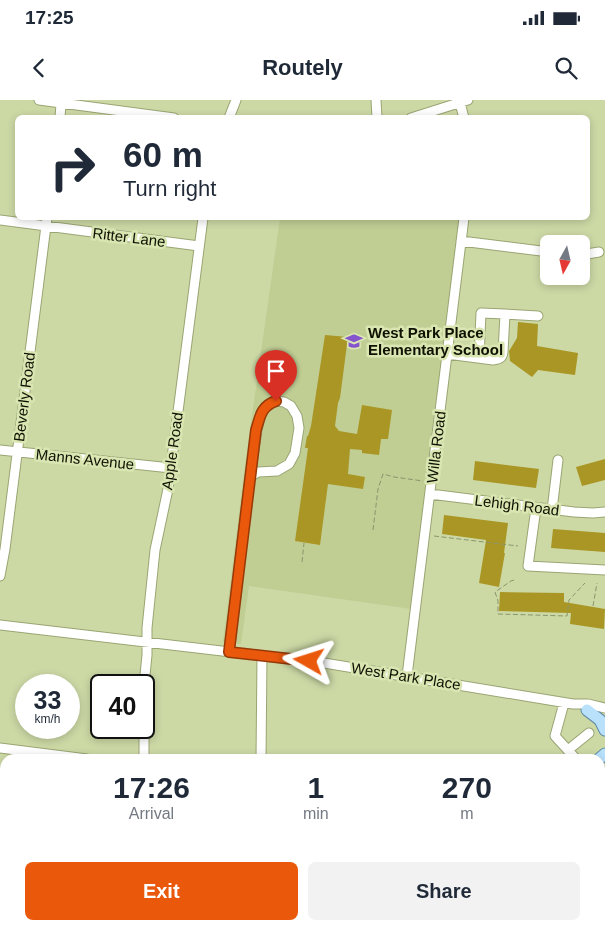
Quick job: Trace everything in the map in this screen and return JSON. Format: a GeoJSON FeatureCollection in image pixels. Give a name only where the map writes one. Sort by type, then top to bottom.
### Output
{"type":"FeatureCollection","features":[{"type":"Feature","properties":{"kind":"main road"},"geometry":{"type":"LineString","coordinates":[[587,710],[600,720],[605,730]]}},
{"type":"Feature","properties":{"kind":"street"},"geometry":{"type":"LineString","coordinates":[[39,100],[152,115]]}},
{"type":"Feature","properties":{"kind":"street"},"geometry":{"type":"LineString","coordinates":[[230,115],[236,100]]}},
{"type":"Feature","properties":{"kind":"street"},"geometry":{"type":"LineString","coordinates":[[376,100],[377,115]]}},
{"type":"Feature","properties":{"kind":"street"},"geometry":{"type":"LineString","coordinates":[[420,115],[464,101],[464,115]]}},
{"type":"Feature","properties":{"kind":"street"},"geometry":{"type":"LineString","coordinates":[[60,115],[62,103]]}},
{"type":"Feature","properties":{"kind":"street","name":"Ritter Lane"},"geometry":{"type":"LineString","coordinates":[[0,220],[46,222],[199,246]]}},
{"type":"Feature","properties":{"kind":"street","name":"Apple Road"},"geometry":{"type":"LineString","coordinates":[[145,674],[147,628],[155,550],[163,515],[170,468],[203,220]]}},
{"type":"Feature","properties":{"kind":"street","name":"Willa Road"},"geometry":{"type":"LineString","coordinates":[[407,676],[464,220]]}},
{"type":"Feature","properties":{"kind":"street","name":"Beverly Road"},"geometry":{"type":"LineString","coordinates":[[0,576],[46,222]]}},
{"type":"Feature","properties":{"kind":"street"},"geometry":{"type":"LineString","coordinates":[[461,241],[540,251]]}},
{"type":"Feature","properties":{"kind":"street"},"geometry":{"type":"LineString","coordinates":[[590,254],[599,252]]}},
{"type":"Feature","properties":{"kind":"street"},"geometry":{"type":"LineString","coordinates":[[479,358],[481,313],[538,316]]}},
{"type":"Feature","properties":{"kind":"street"},"geometry":{"type":"LineString","coordinates":[[447,354],[493,360],[499,359],[503,352],[505,314]]}},
{"type":"Feature","properties":{"kind":"street"},"geometry":{"type":"LineString","coordinates":[[229,652],[250,476],[256,430],[261,413],[265,407],[276,401],[284,402],[298,416],[295,453],[289,464],[277,471],[258,472],[250,476]]}},
{"type":"Feature","properties":{"kind":"street","name":"Manns Avenue"},"geometry":{"type":"LineString","coordinates":[[0,450],[170,468]]}},
{"type":"Feature","properties":{"kind":"street"},"geometry":{"type":"LineString","coordinates":[[552,510],[558,460]]}},
{"type":"Feature","properties":{"kind":"street","name":"Lehigh Road"},"geometry":{"type":"LineString","coordinates":[[430,494],[552,510],[584,513],[605,512]]}},
{"type":"Feature","properties":{"kind":"street"},"geometry":{"type":"LineString","coordinates":[[536,508],[528,566],[605,570]]}},
{"type":"Feature","properties":{"kind":"street","name":"West Park Place"},"geometry":{"type":"LineString","coordinates":[[0,625],[324,663],[564,703],[588,704],[605,708]]}},
{"type":"Feature","properties":{"kind":"street"},"geometry":{"type":"LineString","coordinates":[[262,656],[262,754]]}},
{"type":"Feature","properties":{"kind":"street"},"geometry":{"type":"LineString","coordinates":[[564,703],[555,736],[572,754]]}},
{"type":"Feature","properties":{"kind":"street","name":"West Park Place"},"geometry":{"type":"LineString","coordinates":[[573,704],[605,716]]}},
{"type":"Feature","properties":{"kind":"street"},"geometry":{"type":"LineString","coordinates":[[568,750],[589,733]]}},
{"type":"Feature","properties":{"kind":"street"},"geometry":{"type":"LineString","coordinates":[[144,739],[144,754]]}},
{"type":"Feature","properties":{"kind":"street"},"geometry":{"type":"LineString","coordinates":[[0,748],[47,754]]}},
{"type":"Feature","properties":{"kind":"path"},"geometry":{"type":"LineString","coordinates":[[373,530],[378,489],[383,474],[424,481]]}},
{"type":"Feature","properties":{"kind":"path"},"geometry":{"type":"LineString","coordinates":[[433,536],[518,546]]}},
{"type":"Feature","properties":{"kind":"path"},"geometry":{"type":"LineString","coordinates":[[302,562],[304,543]]}},
{"type":"Feature","properties":{"kind":"path"},"geometry":{"type":"LineString","coordinates":[[514,580],[495,592],[498,601],[498,614],[567,616],[569,600],[585,582]]}},
{"type":"Feature","properties":{"kind":"path"},"geometry":{"type":"LineString","coordinates":[[593,606],[597,583]]}},
{"type":"Feature","properties":{"kind":"shaded area","name":"West Park Place Elementary School"},"geometry":{"type":"Polygon","coordinates":[[[280,220],[462,220],[411,609],[249,586],[241,644],[223,642],[245,465],[280,220]]]}},
{"type":"Feature","properties":{"kind":"building"},"geometry":{"type":"Polygon","coordinates":[[[518,322],[538,324],[537,346],[578,353],[575,375],[538,370],[532,377],[510,361],[509,351],[517,338],[518,322]]]}},
{"type":"Feature","properties":{"kind":"building","name":"West Park Place Elementary School"},"geometry":{"type":"Polygon","coordinates":[[[325,335],[348,337],[335,426],[339,431],[357,434],[362,405],[392,410],[388,439],[381,439],[379,455],[350,449],[348,474],[365,477],[363,489],[328,484],[320,545],[295,541],[308,448],[305,448],[311,426],[325,335]]]}},
{"type":"Feature","properties":{"kind":"building"},"geometry":{"type":"Polygon","coordinates":[[[605,459],[605,480],[582,486],[576,467],[605,459]]]}},
{"type":"Feature","properties":{"kind":"building"},"geometry":{"type":"Polygon","coordinates":[[[475,461],[539,469],[536,488],[473,480],[475,461]]]}},
{"type":"Feature","properties":{"kind":"building"},"geometry":{"type":"Polygon","coordinates":[[[444,515],[508,523],[499,587],[479,583],[486,540],[442,534],[444,515]]]}},
{"type":"Feature","properties":{"kind":"building"},"geometry":{"type":"Polygon","coordinates":[[[553,529],[605,533],[605,552],[551,548],[553,529]]]}},
{"type":"Feature","properties":{"kind":"building"},"geometry":{"type":"Polygon","coordinates":[[[500,592],[564,593],[564,602],[605,609],[604,629],[570,624],[571,613],[499,611],[500,592]]]}},
{"type":"Feature","properties":{"kind":"place","name":"West Park Place Elementary School"},"geometry":{"type":"Point","coordinates":[354,341]}},
{"type":"Feature","properties":{"kind":"route"},"geometry":{"type":"LineString","coordinates":[[276,401],[265,407],[261,413],[256,430],[229,652],[309,661]]}}]}
